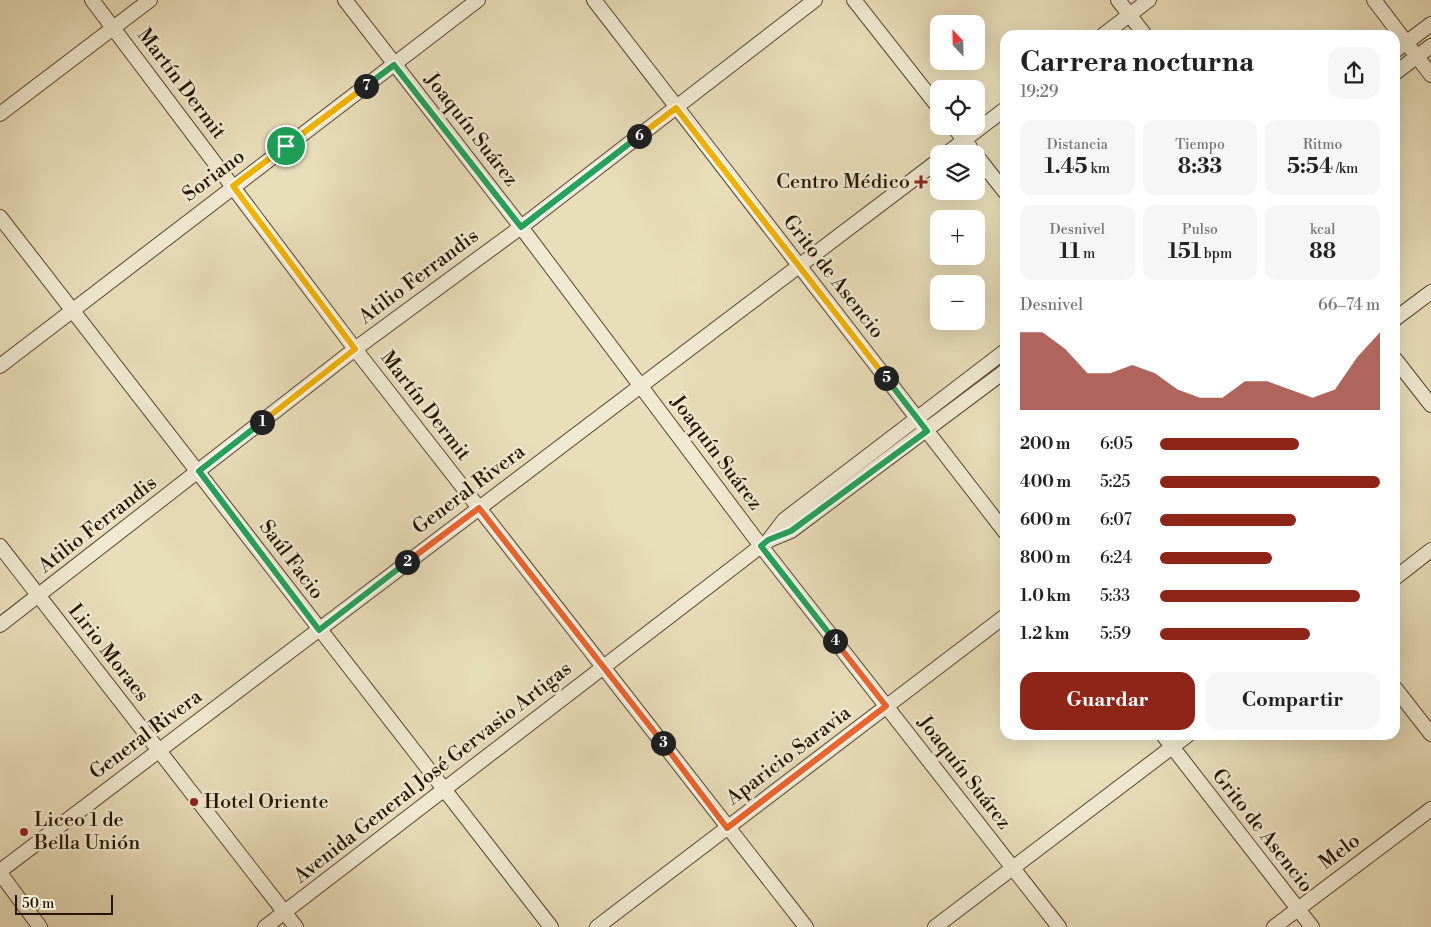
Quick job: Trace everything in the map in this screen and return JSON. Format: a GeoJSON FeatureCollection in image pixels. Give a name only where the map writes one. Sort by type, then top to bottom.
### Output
{"type":"FeatureCollection","features":[{"type":"Feature","properties":{"kind":"street","name":"Martín Dermit"},"geometry":{"type":"LineString","coordinates":[[92,0],[355,349],[806,927]]}},
{"type":"Feature","properties":{"kind":"street"},"geometry":{"type":"LineString","coordinates":[[0,114],[150,0]]}},
{"type":"Feature","properties":{"kind":"street","name":"Joaquín Suárez"},"geometry":{"type":"LineString","coordinates":[[345,0],[640,384],[765,543],[886,706],[1059,927]]}},
{"type":"Feature","properties":{"kind":"street","name":"Soriano"},"geometry":{"type":"LineString","coordinates":[[0,366],[478,0]]}},
{"type":"Feature","properties":{"kind":"street","name":"Grito de Asencio"},"geometry":{"type":"LineString","coordinates":[[594,0],[1000,526]]}},
{"type":"Feature","properties":{"kind":"street","name":"Atilio Ferrandis"},"geometry":{"type":"LineString","coordinates":[[0,624],[39,596],[355,349],[521,227],[815,0]]}},
{"type":"Feature","properties":{"kind":"street"},"geometry":{"type":"LineString","coordinates":[[854,0],[930,97]]}},
{"type":"Feature","properties":{"kind":"street"},"geometry":{"type":"LineString","coordinates":[[1118,0],[1141,30]]}},
{"type":"Feature","properties":{"kind":"street"},"geometry":{"type":"LineString","coordinates":[[1110,30],[1149,0]]}},
{"type":"Feature","properties":{"kind":"street"},"geometry":{"type":"LineString","coordinates":[[1374,0],[1396,30]]}},
{"type":"Feature","properties":{"kind":"street"},"geometry":{"type":"LineString","coordinates":[[1400,47],[1431,24]]}},
{"type":"Feature","properties":{"kind":"street"},"geometry":{"type":"LineString","coordinates":[[1400,35],[1431,75]]}},
{"type":"Feature","properties":{"kind":"street"},"geometry":{"type":"LineString","coordinates":[[1400,69],[1431,46]]}},
{"type":"Feature","properties":{"kind":"street"},"geometry":{"type":"LineString","coordinates":[[958,145],[1000,113]]}},
{"type":"Feature","properties":{"kind":"street"},"geometry":{"type":"LineString","coordinates":[[960,135],[968,145]]}},
{"type":"Feature","properties":{"kind":"street"},"geometry":{"type":"LineString","coordinates":[[985,166],[1000,185]]}},
{"type":"Feature","properties":{"kind":"street","name":"General Rivera"},"geometry":{"type":"LineString","coordinates":[[0,872],[640,384],[930,167]]}},
{"type":"Feature","properties":{"kind":"street","name":"Saúl Facio"},"geometry":{"type":"LineString","coordinates":[[0,217],[551,927]]}},
{"type":"Feature","properties":{"kind":"street"},"geometry":{"type":"LineString","coordinates":[[1400,315],[1431,292]]}},
{"type":"Feature","properties":{"kind":"street","name":"Avenida General José Gervasio Artigas"},"geometry":{"type":"LineString","coordinates":[[765,543],[784,520],[1000,355]]}},
{"type":"Feature","properties":{"kind":"street"},"geometry":{"type":"LineString","coordinates":[[1400,365],[1431,405]]}},
{"type":"Feature","properties":{"kind":"street","name":"Avenida General José Gervasio Artigas"},"geometry":{"type":"LineString","coordinates":[[265,927],[765,543],[791,531],[1000,375]]}},
{"type":"Feature","properties":{"kind":"street","name":"Lirio Moraes"},"geometry":{"type":"LineString","coordinates":[[0,546],[296,927]]}},
{"type":"Feature","properties":{"kind":"street"},"geometry":{"type":"LineString","coordinates":[[1400,574],[1431,550]]}},
{"type":"Feature","properties":{"kind":"street","name":"Aparicio Saravia"},"geometry":{"type":"LineString","coordinates":[[597,927],[1000,620]]}},
{"type":"Feature","properties":{"kind":"street"},"geometry":{"type":"LineString","coordinates":[[1400,694],[1431,734]]}},
{"type":"Feature","properties":{"kind":"street","name":"Grito de Asencio"},"geometry":{"type":"LineString","coordinates":[[1167,740],[1312,927]]}},
{"type":"Feature","properties":{"kind":"street"},"geometry":{"type":"LineString","coordinates":[[935,927],[1181,740]]}},
{"type":"Feature","properties":{"kind":"street","name":"Melo"},"geometry":{"type":"LineString","coordinates":[[1274,927],[1431,809]]}},
{"type":"Feature","properties":{"kind":"street"},"geometry":{"type":"LineString","coordinates":[[0,872],[40,927]]}},
{"type":"Feature","properties":{"kind":"place","name":"Centro Médico"},"geometry":{"type":"Point","coordinates":[921,182]}},
{"type":"Feature","properties":{"kind":"place","name":"Hotel Oriente"},"geometry":{"type":"Point","coordinates":[194,802]}},
{"type":"Feature","properties":{"kind":"place","name":"Liceo 1 de Bella Unión"},"geometry":{"type":"Point","coordinates":[24,832]}},
{"type":"Feature","properties":{"kind":"route"},"geometry":{"type":"LineString","coordinates":[[394,65],[521,227],[676,108],[927,431],[791,531],[768,540],[761,546],[886,706],[727,828],[604,666],[479,508],[319,630],[199,471],[355,349],[233,186],[286,146],[394,65]]}}]}
